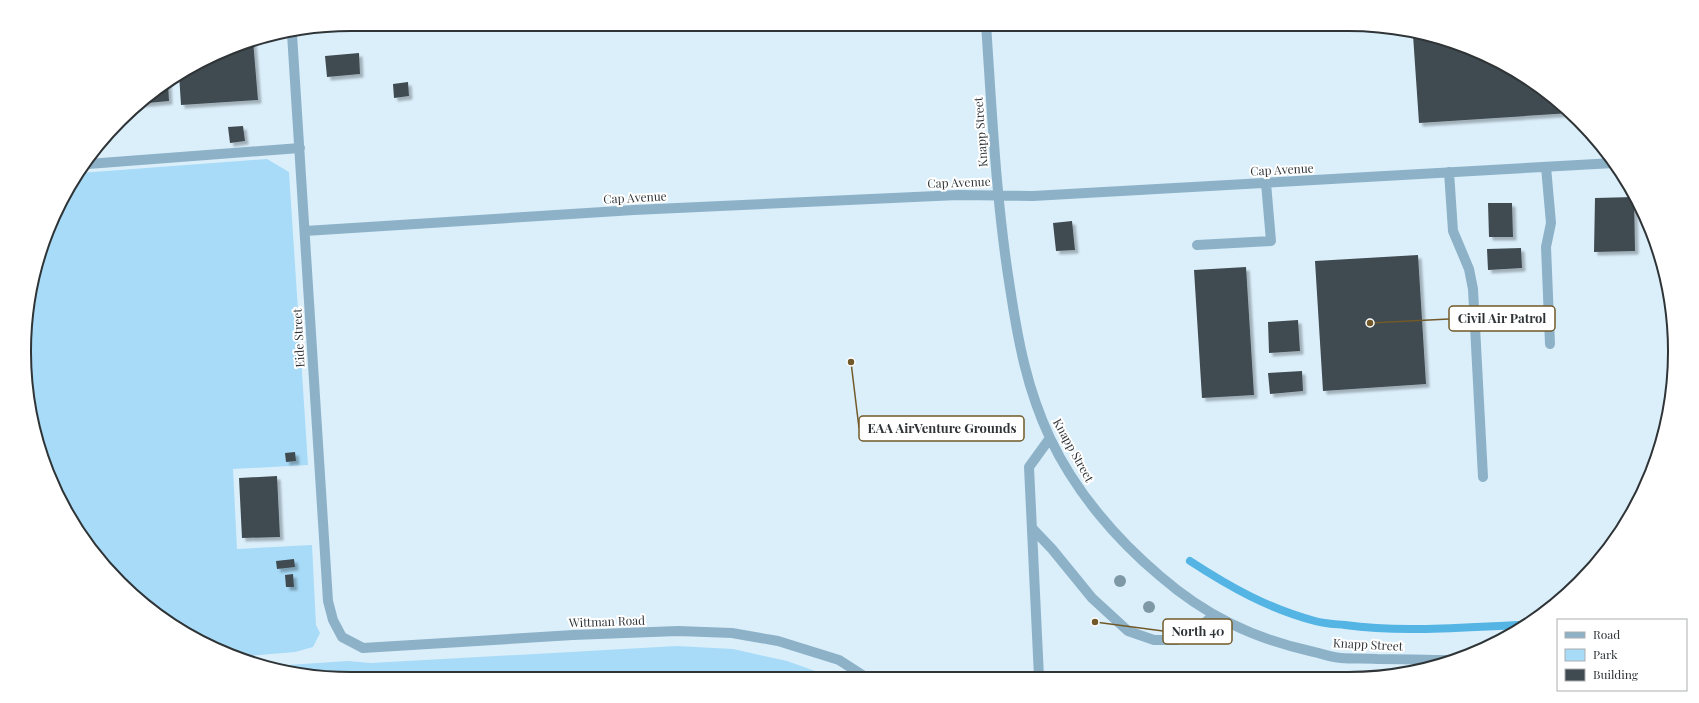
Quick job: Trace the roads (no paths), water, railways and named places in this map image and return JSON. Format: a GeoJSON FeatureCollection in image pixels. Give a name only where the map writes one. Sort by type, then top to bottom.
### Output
{"type":"FeatureCollection","features":[{"type":"Feature","properties":{"kind":"lane","name":"Knapp Street"},"geometry":{"type":"LineString","coordinates":[[986,31],[998,194],[1006,266],[1019,345],[1030,387],[1050,438],[1073,480],[1117,536],[1153,570],[1183,596],[1232,626],[1254,635],[1297,648],[1340,658],[1435,660]]}},
{"type":"Feature","properties":{"kind":"lane","name":"Eide Street"},"geometry":{"type":"LineString","coordinates":[[292,37],[328,601],[333,620],[342,637]]}},
{"type":"Feature","properties":{"kind":"lane"},"geometry":{"type":"LineString","coordinates":[[92,164],[300,148]]}},
{"type":"Feature","properties":{"kind":"lane","name":"Cap Avenue"},"geometry":{"type":"LineString","coordinates":[[305,231],[634,210],[998,194],[1033,196],[1607,163]]}},
{"type":"Feature","properties":{"kind":"lane"},"geometry":{"type":"LineString","coordinates":[[1546,167],[1551,223],[1546,247],[1550,344]]}},
{"type":"Feature","properties":{"kind":"lane"},"geometry":{"type":"LineString","coordinates":[[1449,172],[1453,232],[1469,269],[1473,289],[1483,477]]}},
{"type":"Feature","properties":{"kind":"lane"},"geometry":{"type":"LineString","coordinates":[[1197,245],[1271,241],[1266,183]]}},
{"type":"Feature","properties":{"kind":"lane"},"geometry":{"type":"LineString","coordinates":[[1039,672],[1029,467],[1050,438]]}},
{"type":"Feature","properties":{"kind":"lane"},"geometry":{"type":"LineString","coordinates":[[1032,528],[1052,549],[1092,598],[1128,631],[1154,640],[1176,640],[1193,634],[1213,615]]}},
{"type":"Feature","properties":{"kind":"lane","name":"Wittman Road"},"geometry":{"type":"LineString","coordinates":[[342,637],[363,648],[678,631],[732,633],[778,641],[838,660],[857,672]]}},
{"type":"Feature","properties":{"kind":"waterway"},"geometry":{"type":"LineString","coordinates":[[1190,561],[1220,580],[1266,604],[1322,623],[1389,629],[1514,625]]}},
{"type":"Feature","properties":{"kind":"place","name":"Civil Air Patrol"},"geometry":{"type":"Point","coordinates":[1370,323]}},
{"type":"Feature","properties":{"kind":"place","name":"EAA AirVenture Grounds"},"geometry":{"type":"Point","coordinates":[851,362]}},
{"type":"Feature","properties":{"kind":"place","name":"North 40"},"geometry":{"type":"Point","coordinates":[1095,622]}}]}
